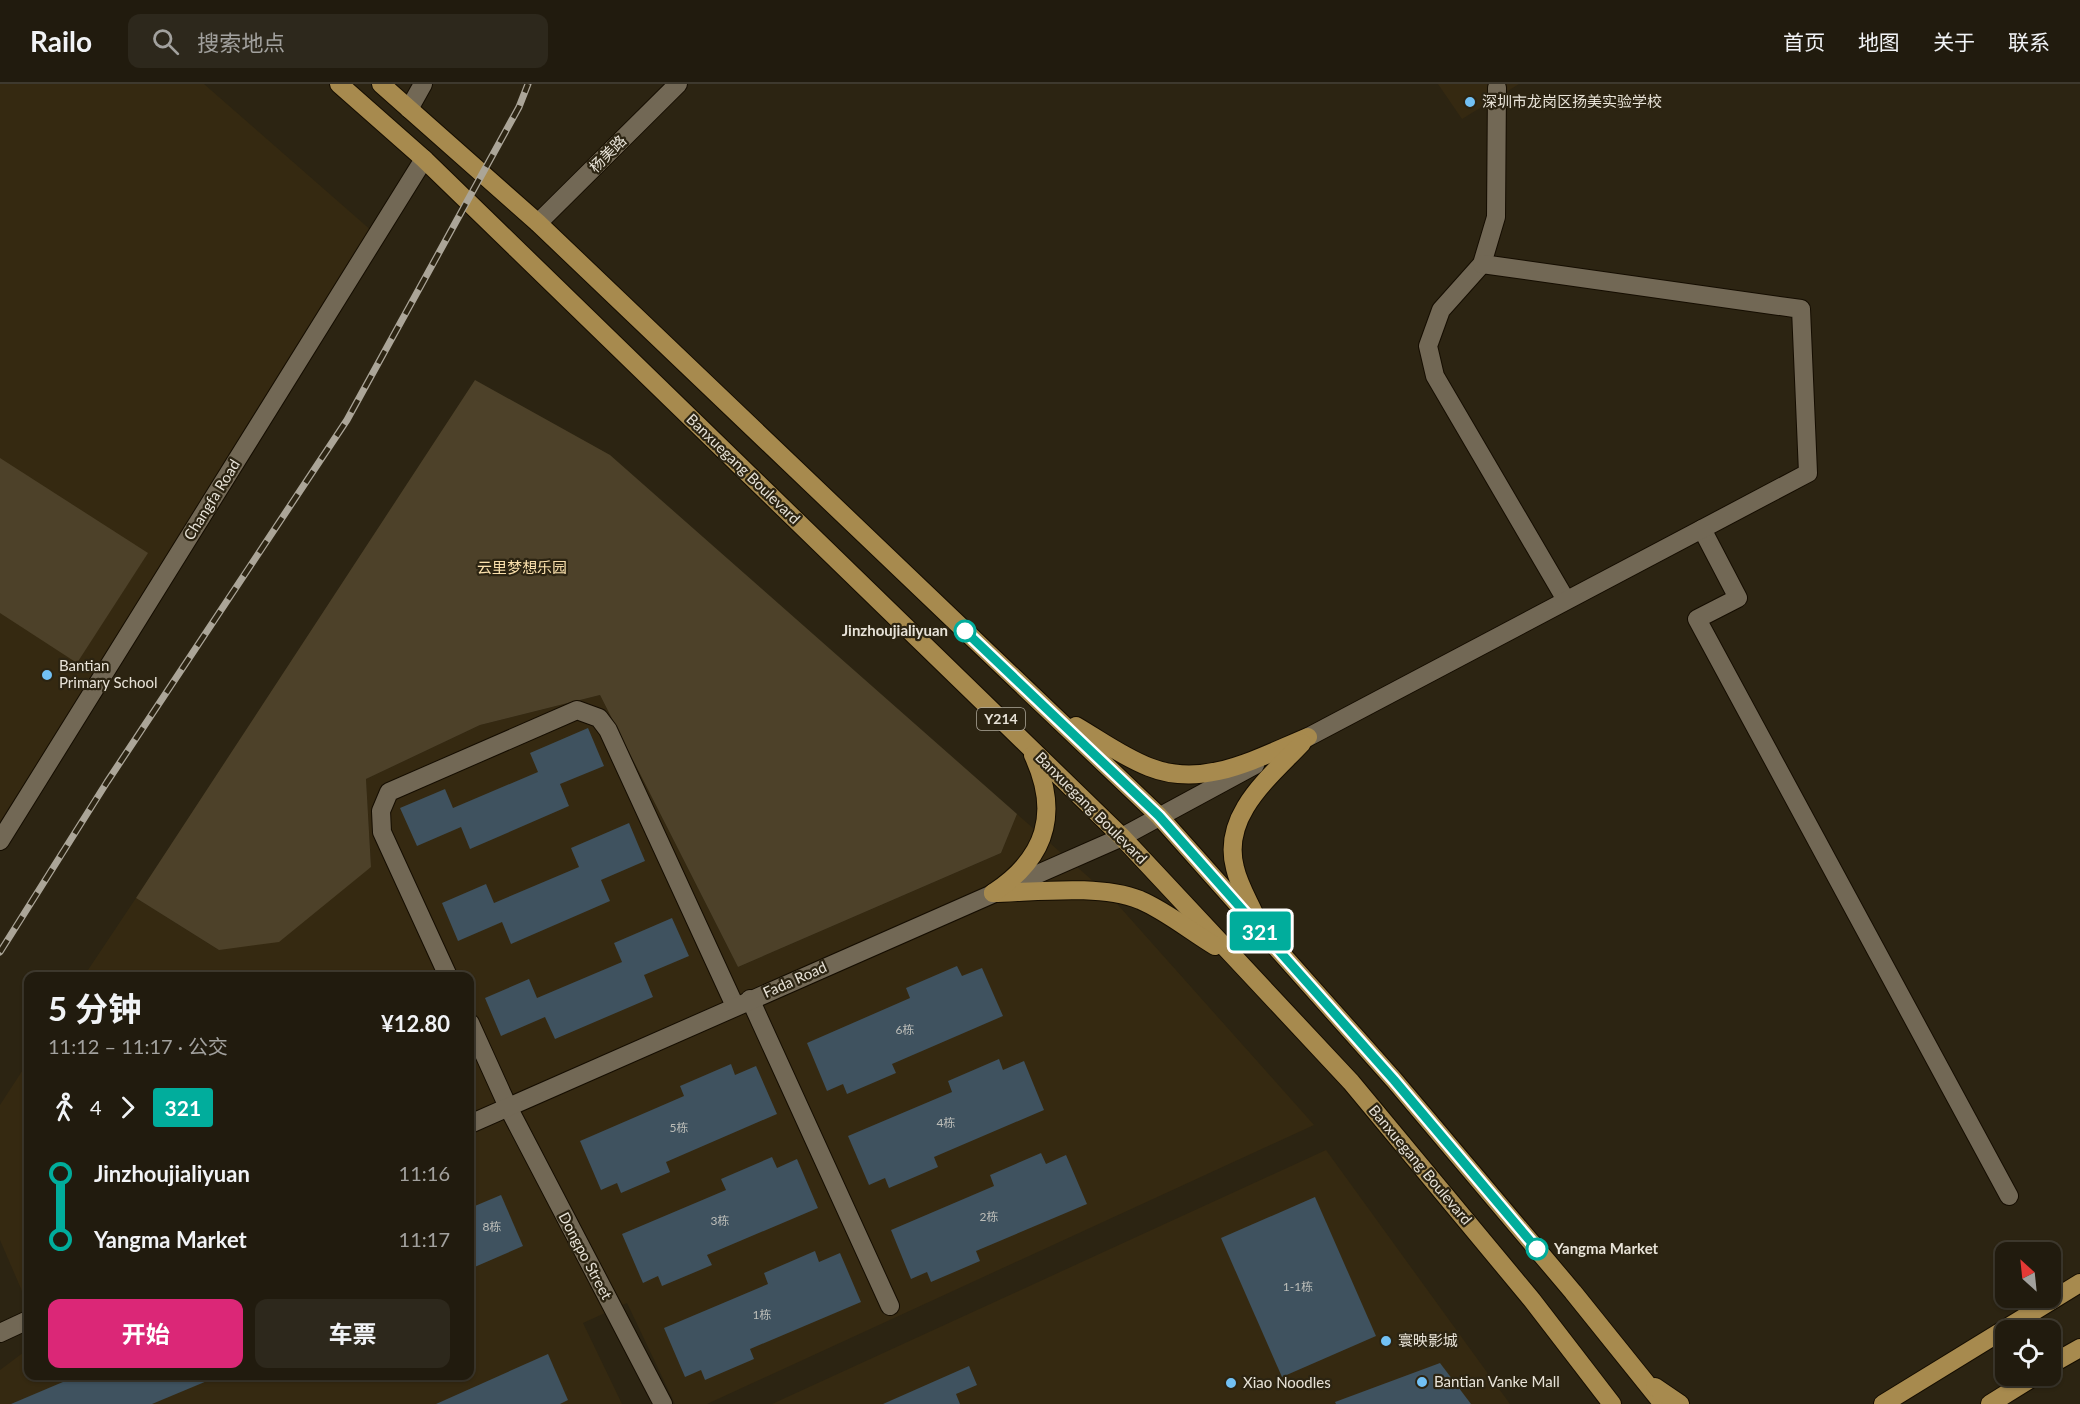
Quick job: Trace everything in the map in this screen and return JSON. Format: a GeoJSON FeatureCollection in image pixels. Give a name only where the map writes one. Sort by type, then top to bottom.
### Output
{"type":"FeatureCollection","features":[{"type":"Feature","properties":{"kind":"main road","name":"Banxuegang Boulevard"},"geometry":{"type":"LineString","coordinates":[[339,84],[424,159],[1122,837],[1351,1082],[1532,1300],[1612,1404]]}},
{"type":"Feature","properties":{"kind":"main road","name":"Y214"},"geometry":{"type":"LineString","coordinates":[[381,84],[538,223],[1159,816],[1394,1080],[1663,1404]]}},
{"type":"Feature","properties":{"kind":"main road"},"geometry":{"type":"LineString","coordinates":[[1048,710],[1149,768],[1177,774],[1205,775],[1233,769],[1308,737]]}},
{"type":"Feature","properties":{"kind":"main road"},"geometry":{"type":"LineString","coordinates":[[993,893],[1013,880],[1029,862],[1040,842],[1046,819],[1047,796],[1042,774],[1032,753],[1017,735]]}},
{"type":"Feature","properties":{"kind":"main road"},"geometry":{"type":"LineString","coordinates":[[1265,936],[1235,869],[1233,854],[1236,826],[1240,814],[1255,793],[1308,737]]}},
{"type":"Feature","properties":{"kind":"main road"},"geometry":{"type":"LineString","coordinates":[[993,893],[1096,891],[1126,895],[1155,907],[1236,959]]}},
{"type":"Feature","properties":{"kind":"main road"},"geometry":{"type":"LineString","coordinates":[[1883,1404],[2080,1283]]}},
{"type":"Feature","properties":{"kind":"main road"},"geometry":{"type":"LineString","coordinates":[[2061,1358],[2080,1347]]}},
{"type":"Feature","properties":{"kind":"main road"},"geometry":{"type":"LineString","coordinates":[[1586,1370],[1604,1404]]}},
{"type":"Feature","properties":{"kind":"main road"},"geometry":{"type":"LineString","coordinates":[[1641,1377],[1680,1404]]}},
{"type":"Feature","properties":{"kind":"main road"},"geometry":{"type":"LineString","coordinates":[[1990,1404],[2019,1386]]}},
{"type":"Feature","properties":{"kind":"main road"},"geometry":{"type":"LineString","coordinates":[[1866,1404],[1905,1390]]}},
{"type":"Feature","properties":{"kind":"street"},"geometry":{"type":"LineString","coordinates":[[409,109],[423,84]]}},
{"type":"Feature","properties":{"kind":"street","name":"杨美路"},"geometry":{"type":"LineString","coordinates":[[538,223],[678,84]]}},
{"type":"Feature","properties":{"kind":"street"},"geometry":{"type":"LineString","coordinates":[[1497,88],[1496,217],[1482,264],[1440,310],[1428,346],[1435,376],[1566,600]]}},
{"type":"Feature","properties":{"kind":"street","name":"Changfa Road"},"geometry":{"type":"LineString","coordinates":[[0,841],[424,159]]}},
{"type":"Feature","properties":{"kind":"street","name":"Fada Road"},"geometry":{"type":"LineString","coordinates":[[474,1122],[1122,837],[1808,472],[1801,309],[1482,264]]}},
{"type":"Feature","properties":{"kind":"street"},"geometry":{"type":"LineString","coordinates":[[1702,529],[1738,598],[1697,619],[2009,1196]]}},
{"type":"Feature","properties":{"kind":"street"},"geometry":{"type":"LineString","coordinates":[[446,972],[382,832],[381,811],[390,792],[577,710],[599,718],[608,730],[890,1306]]}},
{"type":"Feature","properties":{"kind":"street","name":"Dongpo Street"},"geometry":{"type":"LineString","coordinates":[[474,1032],[508,1107],[663,1404]]}},
{"type":"Feature","properties":{"kind":"street"},"geometry":{"type":"LineString","coordinates":[[0,1333],[24,1322]]}},
{"type":"Feature","properties":{"kind":"shaded area"},"geometry":{"type":"Polygon","coordinates":[[[0,84],[204,84],[373,232],[0,823],[0,84]]]}},
{"type":"Feature","properties":{"kind":"shaded area","name":"深圳市龙岗区扬美实验学校"},"geometry":{"type":"Polygon","coordinates":[[[1438,84],[1519,84],[1462,119],[1438,84]]]}},
{"type":"Feature","properties":{"kind":"shaded area"},"geometry":{"type":"Polygon","coordinates":[[[600,695],[738,967],[1001,853],[1017,814],[1110,896],[1314,1125],[707,1404],[675,1404],[627,1303],[583,1323],[622,1404],[0,1404],[0,1370],[24,1352],[24,1380],[474,1380],[474,972],[87,972],[136,898],[219,950],[371,867],[366,779],[480,725],[600,695]]]}},
{"type":"Feature","properties":{"kind":"shaded area"},"geometry":{"type":"Polygon","coordinates":[[[24,1068],[24,1296],[0,1240],[0,1105],[24,1068]]]}},
{"type":"Feature","properties":{"kind":"shaded area"},"geometry":{"type":"Polygon","coordinates":[[[1326,1150],[1510,1404],[772,1404],[1326,1150]]]}},
{"type":"Feature","properties":{"kind":"green space","name":"云里梦想乐园"},"geometry":{"type":"Polygon","coordinates":[[[475,380],[610,455],[1017,814],[1001,853],[738,967],[600,695],[480,725],[366,779],[371,867],[279,942],[219,950],[136,898],[475,380]]]}},
{"type":"Feature","properties":{"kind":"green space"},"geometry":{"type":"Polygon","coordinates":[[[0,458],[148,553],[77,663],[0,613],[0,458]]]}},
{"type":"Feature","properties":{"kind":"building"},"geometry":{"type":"Polygon","coordinates":[[[588,728],[604,766],[560,784],[569,806],[470,849],[461,827],[417,846],[400,808],[445,789],[453,808],[538,772],[530,753],[588,728]]]}},
{"type":"Feature","properties":{"kind":"building"},"geometry":{"type":"Polygon","coordinates":[[[629,823],[645,861],[601,880],[610,901],[511,944],[502,922],[458,941],[442,903],[486,884],[494,903],[579,867],[571,848],[629,823]]]}},
{"type":"Feature","properties":{"kind":"building"},"geometry":{"type":"Polygon","coordinates":[[[672,918],[689,956],[644,975],[653,997],[555,1039],[545,1017],[501,1036],[485,998],[529,979],[537,998],[622,962],[614,943],[672,918]]]}},
{"type":"Feature","properties":{"kind":"building"},"geometry":{"type":"Polygon","coordinates":[[[957,966],[962,976],[982,968],[1003,1016],[892,1064],[896,1073],[847,1094],[843,1084],[827,1091],[807,1043],[910,998],[906,988],[957,966]]]}},
{"type":"Feature","properties":{"kind":"building"},"geometry":{"type":"Polygon","coordinates":[[[999,1059],[1003,1070],[1024,1061],[1044,1110],[934,1157],[938,1167],[889,1188],[885,1178],[869,1185],[848,1136],[952,1092],[948,1081],[999,1059]]]}},
{"type":"Feature","properties":{"kind":"building"},"geometry":{"type":"Polygon","coordinates":[[[731,1064],[735,1075],[756,1066],[777,1114],[666,1162],[670,1172],[621,1193],[617,1183],[601,1190],[580,1141],[684,1096],[680,1086],[731,1064]]]}},
{"type":"Feature","properties":{"kind":"building"},"geometry":{"type":"Polygon","coordinates":[[[1041,1153],[1046,1164],[1066,1155],[1087,1204],[976,1251],[980,1261],[931,1282],[927,1272],[911,1279],[891,1230],[994,1186],[990,1175],[1041,1153]]]}},
{"type":"Feature","properties":{"kind":"building"},"geometry":{"type":"Polygon","coordinates":[[[772,1157],[777,1168],[797,1159],[818,1208],[707,1255],[712,1265],[662,1286],[658,1276],[643,1283],[622,1234],[726,1190],[721,1179],[772,1157]]]}},
{"type":"Feature","properties":{"kind":"building"},"geometry":{"type":"Polygon","coordinates":[[[501,1195],[523,1246],[474,1267],[474,1206],[501,1195]]]}},
{"type":"Feature","properties":{"kind":"building"},"geometry":{"type":"Polygon","coordinates":[[[1315,1197],[1376,1336],[1282,1377],[1221,1238],[1315,1197]]]}},
{"type":"Feature","properties":{"kind":"building"},"geometry":{"type":"Polygon","coordinates":[[[815,1251],[819,1262],[840,1253],[861,1302],[750,1349],[754,1359],[705,1380],[701,1370],[685,1377],[664,1328],[768,1284],[764,1273],[815,1251]]]}},
{"type":"Feature","properties":{"kind":"building"},"geometry":{"type":"Polygon","coordinates":[[[548,1354],[568,1400],[560,1404],[436,1404],[548,1354]]]}},
{"type":"Feature","properties":{"kind":"building","name":"Bantian Vanke Mall"},"geometry":{"type":"Polygon","coordinates":[[[1440,1363],[1471,1404],[1336,1404],[1335,1402],[1440,1363]]]}},
{"type":"Feature","properties":{"kind":"building"},"geometry":{"type":"Polygon","coordinates":[[[969,1366],[977,1385],[956,1394],[960,1404],[883,1404],[969,1366]]]}},
{"type":"Feature","properties":{"kind":"building"},"geometry":{"type":"Polygon","coordinates":[[[68,1380],[209,1380],[152,1404],[11,1404],[68,1380]]]}},
{"type":"Feature","properties":{"kind":"railway"},"geometry":{"type":"LineString","coordinates":[[0,952],[107,782],[347,420],[519,107],[528,84]]}},
{"type":"Feature","properties":{"kind":"bus line","name":"321"},"geometry":{"type":"LineString","coordinates":[[965,631],[1159,816],[1394,1080],[1537,1249]]}},
{"type":"Feature","properties":{"kind":"place","name":"深圳市龙岗区扬美实验学校"},"geometry":{"type":"Point","coordinates":[1470,102]}},
{"type":"Feature","properties":{"kind":"place","name":"Jinzhoujialiyuan"},"geometry":{"type":"Point","coordinates":[965,631]}},
{"type":"Feature","properties":{"kind":"place","name":"Bantian Primary School"},"geometry":{"type":"Point","coordinates":[47,675]}},
{"type":"Feature","properties":{"kind":"place","name":"Yangma Market"},"geometry":{"type":"Point","coordinates":[1537,1249]}},
{"type":"Feature","properties":{"kind":"place","name":"寰映影城"},"geometry":{"type":"Point","coordinates":[1386,1341]}},
{"type":"Feature","properties":{"kind":"place","name":"Bantian Vanke Mall"},"geometry":{"type":"Point","coordinates":[1422,1382]}},
{"type":"Feature","properties":{"kind":"place","name":"Xiao Noodles"},"geometry":{"type":"Point","coordinates":[1231,1383]}}]}
